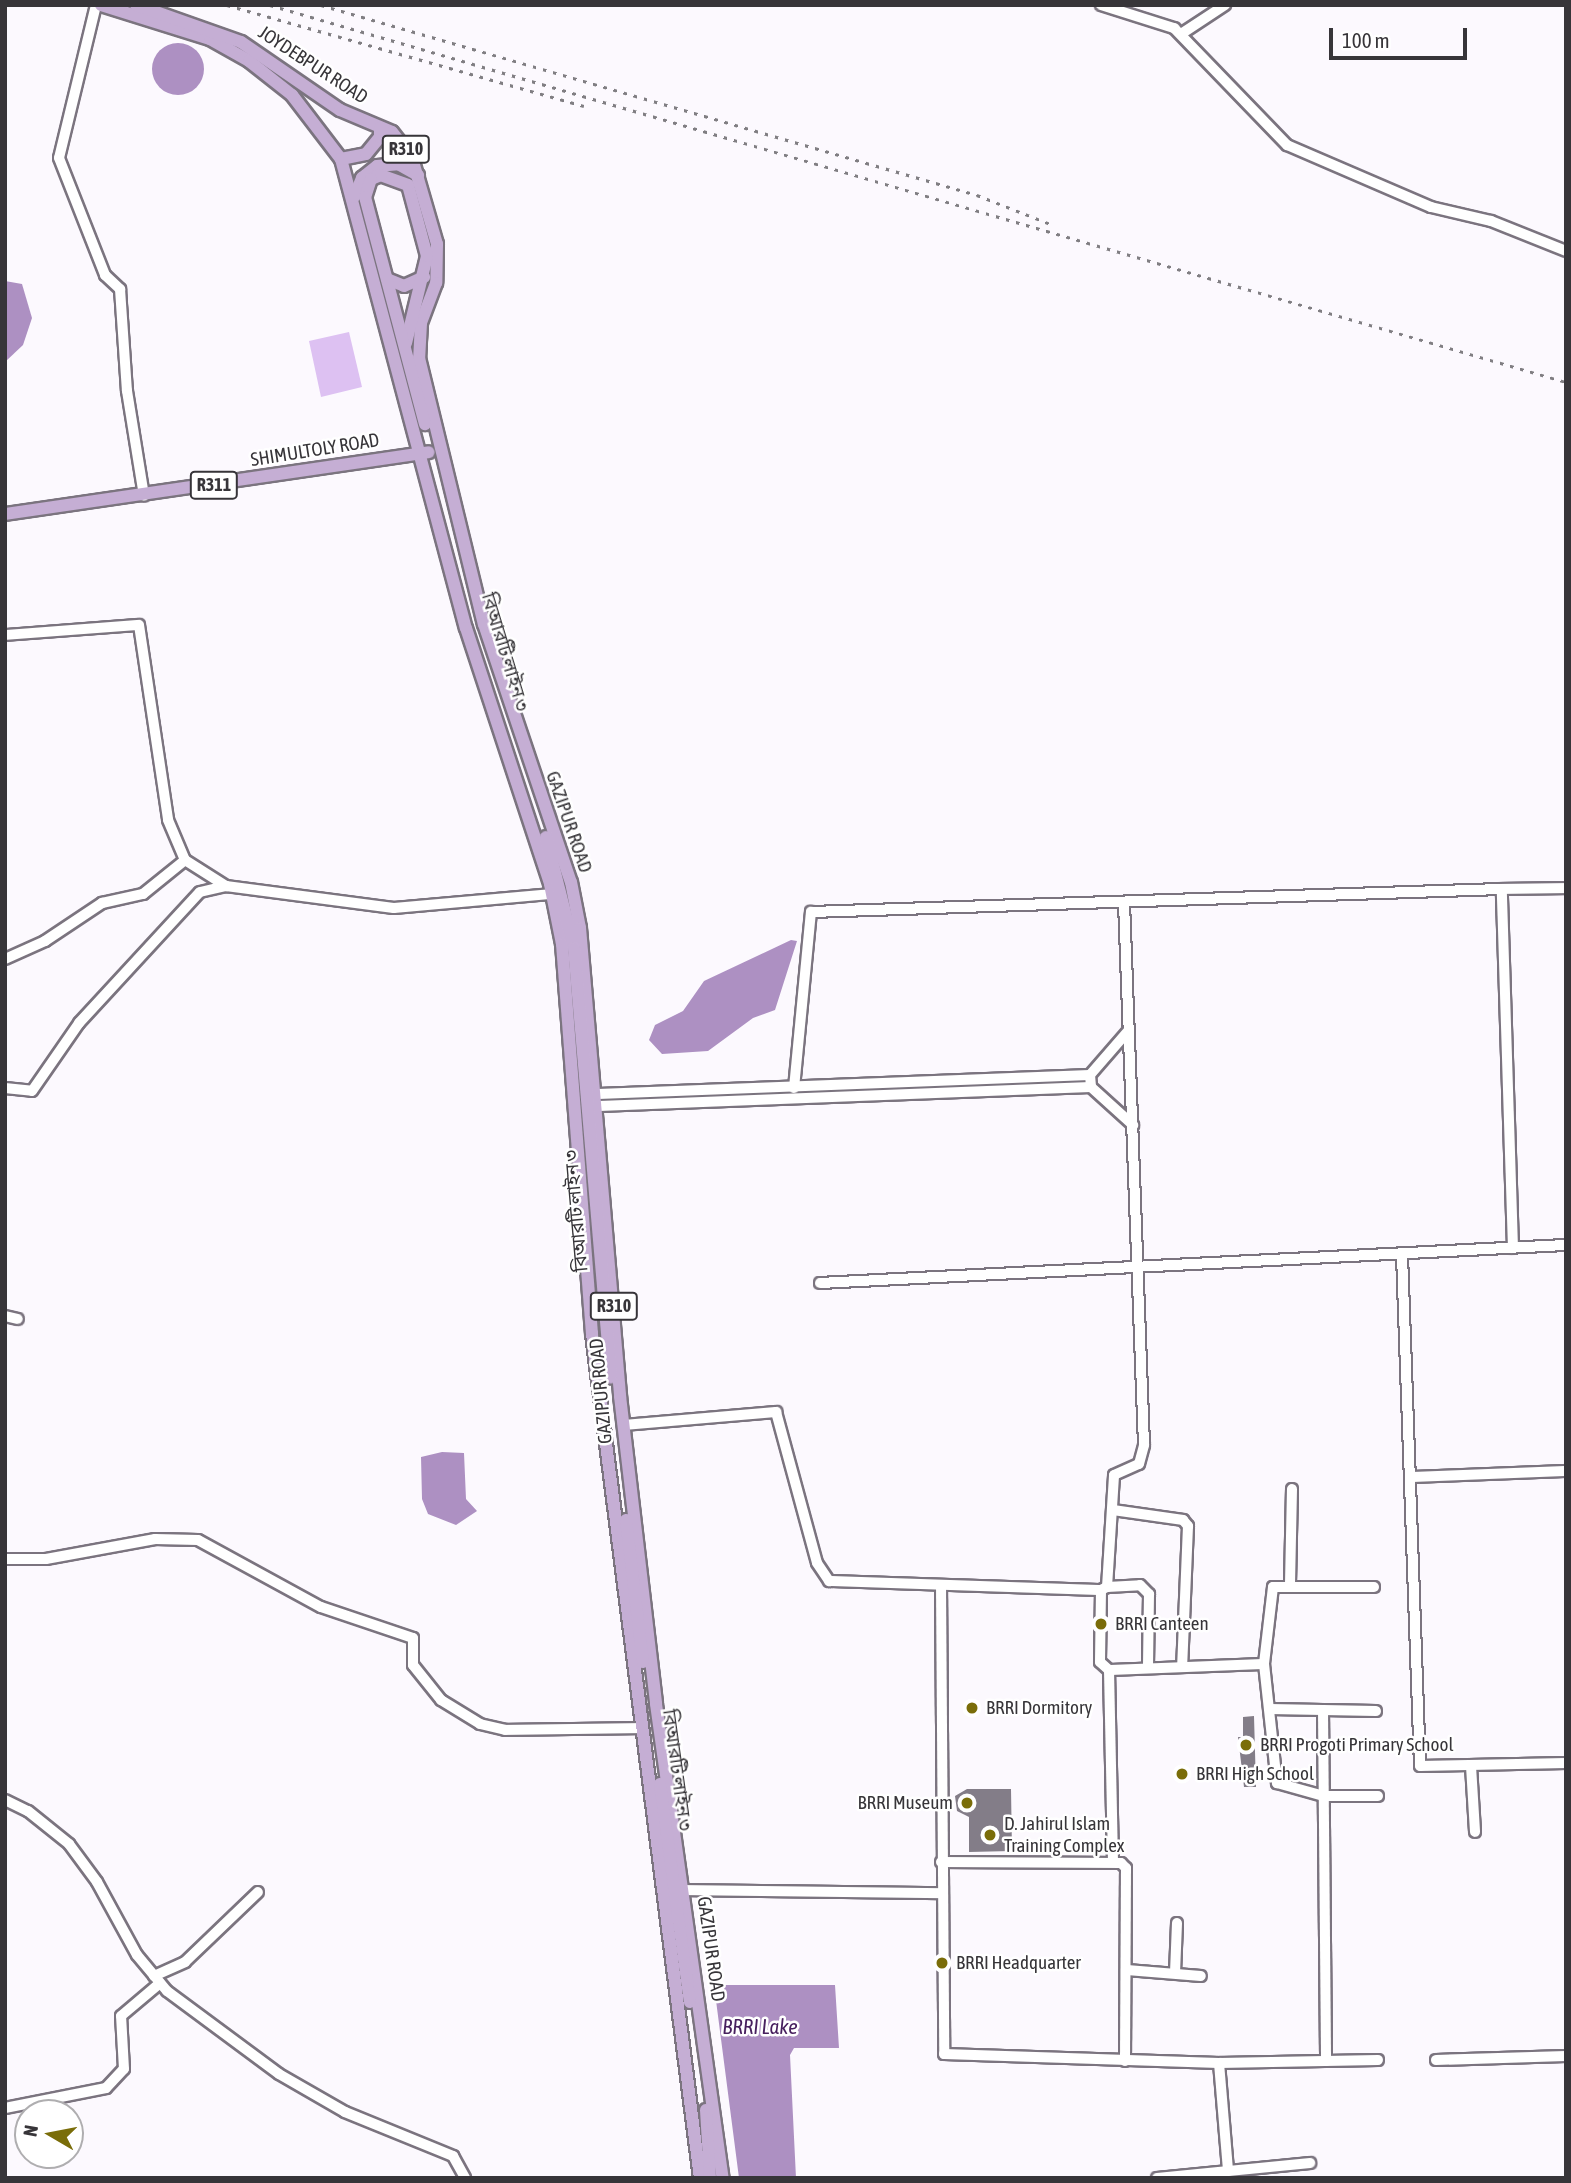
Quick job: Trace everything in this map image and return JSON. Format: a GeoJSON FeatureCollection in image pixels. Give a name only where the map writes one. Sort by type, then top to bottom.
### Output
{"type":"FeatureCollection","features":[{"type":"Feature","properties":{"kind":"main road","name":"JOYDEBPUR ROAD"},"geometry":{"type":"LineString","coordinates":[[99,5],[211,39],[249,61],[292,95],[341,159],[431,451]]}},
{"type":"Feature","properties":{"kind":"main road","name":"JOYDEBPUR ROAD"},"geometry":{"type":"LineString","coordinates":[[136,5],[241,42],[340,110],[380,128],[401,142],[418,175],[439,264],[418,340],[431,451]]}},
{"type":"Feature","properties":{"kind":"main road"},"geometry":{"type":"LineString","coordinates":[[341,159],[366,154],[380,137],[380,128]]}},
{"type":"Feature","properties":{"kind":"main road"},"geometry":{"type":"LineString","coordinates":[[354,198],[362,178],[377,166],[398,164],[418,175]]}},
{"type":"Feature","properties":{"kind":"main road","name":"বিআরটি লাইন ৩"},"geometry":{"type":"LineString","coordinates":[[406,343],[427,256],[408,185],[381,175],[372,180],[366,197],[493,686],[569,913],[633,1594],[706,2115],[710,2178]]}},
{"type":"Feature","properties":{"kind":"main road"},"geometry":{"type":"LineString","coordinates":[[387,279],[404,286],[424,277]]}},
{"type":"Feature","properties":{"kind":"main road","name":"SHIMULTOLY ROAD"},"geometry":{"type":"LineString","coordinates":[[5,514],[144,496],[431,451]]}},
{"type":"Feature","properties":{"kind":"main road","name":"GAZIPUR ROAD"},"geometry":{"type":"LineString","coordinates":[[431,451],[466,628],[552,894],[562,944],[592,1334],[700,2178]]}},
{"type":"Feature","properties":{"kind":"main road","name":"GAZIPUR ROAD"},"geometry":{"type":"LineString","coordinates":[[431,451],[501,682],[571,882],[598,1100],[623,1425],[723,2178]]}},
{"type":"Feature","properties":{"kind":"street"},"geometry":{"type":"LineString","coordinates":[[99,5],[59,159],[105,275],[120,289],[127,391],[144,496]]}},
{"type":"Feature","properties":{"kind":"street"},"geometry":{"type":"LineString","coordinates":[[1101,5],[1155,19],[1181,34],[1217,78],[1287,145],[1431,207],[1491,221],[1566,251]]}},
{"type":"Feature","properties":{"kind":"street"},"geometry":{"type":"LineString","coordinates":[[1181,34],[1225,5]]}},
{"type":"Feature","properties":{"kind":"street"},"geometry":{"type":"LineString","coordinates":[[5,635],[139,625],[168,820],[185,860],[226,886]]}},
{"type":"Feature","properties":{"kind":"street"},"geometry":{"type":"LineString","coordinates":[[5,959],[45,942],[102,903],[144,894],[185,860]]}},
{"type":"Feature","properties":{"kind":"street"},"geometry":{"type":"LineString","coordinates":[[5,1088],[32,1091],[79,1023],[200,892],[226,886],[394,908],[552,894]]}},
{"type":"Feature","properties":{"kind":"street"},"geometry":{"type":"LineString","coordinates":[[794,1088],[811,912],[1566,888]]}},
{"type":"Feature","properties":{"kind":"street"},"geometry":{"type":"LineString","coordinates":[[1502,889],[1513,1248]]}},
{"type":"Feature","properties":{"kind":"street"},"geometry":{"type":"LineString","coordinates":[[1124,902],[1144,1446],[1139,1464],[1114,1475],[1100,1662],[1109,1670],[1264,1664]]}},
{"type":"Feature","properties":{"kind":"street"},"geometry":{"type":"LineString","coordinates":[[1129,1030],[1090,1075],[1091,1087],[1133,1125]]}},
{"type":"Feature","properties":{"kind":"street"},"geometry":{"type":"LineString","coordinates":[[598,1100],[1090,1075]]}},
{"type":"Feature","properties":{"kind":"street"},"geometry":{"type":"LineString","coordinates":[[598,1100],[1091,1087]]}},
{"type":"Feature","properties":{"kind":"street"},"geometry":{"type":"LineString","coordinates":[[820,1283],[1139,1263],[1566,1245]]}},
{"type":"Feature","properties":{"kind":"street"},"geometry":{"type":"LineString","coordinates":[[1402,1254],[1420,1766],[1566,1763]]}},
{"type":"Feature","properties":{"kind":"street"},"geometry":{"type":"LineString","coordinates":[[5,1316],[18,1319]]}},
{"type":"Feature","properties":{"kind":"street"},"geometry":{"type":"LineString","coordinates":[[623,1425],[776,1412],[822,1576],[942,1585],[1104,1588],[1140,1585],[1149,1594],[1148,1668]]}},
{"type":"Feature","properties":{"kind":"street"},"geometry":{"type":"LineString","coordinates":[[1411,1477],[1566,1471]]}},
{"type":"Feature","properties":{"kind":"street"},"geometry":{"type":"LineString","coordinates":[[1290,1584],[1292,1489]]}},
{"type":"Feature","properties":{"kind":"street"},"geometry":{"type":"LineString","coordinates":[[1113,1510],[1183,1520],[1188,1526],[1182,1667]]}},
{"type":"Feature","properties":{"kind":"street"},"geometry":{"type":"LineString","coordinates":[[5,1559],[46,1559],[155,1539],[198,1540],[321,1607],[413,1638],[413,1665],[441,1700],[480,1724],[505,1730],[641,1728]]}},
{"type":"Feature","properties":{"kind":"street"},"geometry":{"type":"LineString","coordinates":[[1374,1587],[1290,1584],[1273,1587],[1270,1594],[1264,1664],[1277,1783],[1324,1796],[1378,1796]]}},
{"type":"Feature","properties":{"kind":"street"},"geometry":{"type":"LineString","coordinates":[[942,1585],[941,1893],[944,2054],[1219,2063],[1378,2060]]}},
{"type":"Feature","properties":{"kind":"street"},"geometry":{"type":"LineString","coordinates":[[1109,1670],[1113,1862]]}},
{"type":"Feature","properties":{"kind":"street"},"geometry":{"type":"LineString","coordinates":[[1270,1709],[1376,1711]]}},
{"type":"Feature","properties":{"kind":"street"},"geometry":{"type":"LineString","coordinates":[[1323,1710],[1326,2061]]}},
{"type":"Feature","properties":{"kind":"street"},"geometry":{"type":"LineString","coordinates":[[1471,1766],[1475,1832]]}},
{"type":"Feature","properties":{"kind":"street"},"geometry":{"type":"LineString","coordinates":[[5,1800],[28,1811],[69,1844],[157,1980],[279,2074],[345,2112],[453,2156],[465,2178]]}},
{"type":"Feature","properties":{"kind":"street"},"geometry":{"type":"LineString","coordinates":[[941,1861],[1113,1862],[1126,1868],[1125,2061]]}},
{"type":"Feature","properties":{"kind":"street"},"geometry":{"type":"LineString","coordinates":[[684,1890],[941,1893]]}},
{"type":"Feature","properties":{"kind":"street"},"geometry":{"type":"LineString","coordinates":[[5,2108],[106,2088],[124,2069],[121,2016],[157,1980],[185,1962],[258,1892]]}},
{"type":"Feature","properties":{"kind":"street"},"geometry":{"type":"LineString","coordinates":[[1175,1973],[1177,1923]]}},
{"type":"Feature","properties":{"kind":"street"},"geometry":{"type":"LineString","coordinates":[[1127,1970],[1201,1976]]}},
{"type":"Feature","properties":{"kind":"street"},"geometry":{"type":"LineString","coordinates":[[1436,2060],[1566,2056]]}},
{"type":"Feature","properties":{"kind":"street"},"geometry":{"type":"LineString","coordinates":[[1219,2063],[1223,2173]]}},
{"type":"Feature","properties":{"kind":"street"},"geometry":{"type":"LineString","coordinates":[[1157,2178],[1310,2163]]}},
{"type":"Feature","properties":{"kind":"shaded area"},"geometry":{"type":"Polygon","coordinates":[[[349,332],[362,387],[321,397],[309,341],[349,332]]]}},
{"type":"Feature","properties":{"kind":"water"},"geometry":{"type":"Polygon","coordinates":[[[178,43],[188,45],[196,51],[202,59],[202,79],[196,87],[188,93],[178,95],[168,93],[160,87],[154,79],[152,69],[154,59],[160,51],[168,45],[178,43]]]}},
{"type":"Feature","properties":{"kind":"water"},"geometry":{"type":"Polygon","coordinates":[[[5,281],[22,284],[32,318],[23,345],[5,362],[5,281]]]}},
{"type":"Feature","properties":{"kind":"water"},"geometry":{"type":"Polygon","coordinates":[[[791,940],[797,941],[775,1010],[753,1018],[708,1051],[662,1054],[649,1040],[655,1025],[683,1011],[704,981],[791,940]]]}},
{"type":"Feature","properties":{"kind":"water"},"geometry":{"type":"Polygon","coordinates":[[[442,1452],[464,1453],[466,1499],[477,1511],[456,1525],[428,1514],[422,1499],[421,1457],[442,1452]]]}},
{"type":"Feature","properties":{"kind":"water","name":"BRRI Lake"},"geometry":{"type":"Polygon","coordinates":[[[714,1985],[835,1985],[839,2048],[794,2048],[790,2055],[796,2178],[739,2178],[714,1985]]]}},
{"type":"Feature","properties":{"kind":"building","name":"BRRI Progoti Primary School"},"geometry":{"type":"Polygon","coordinates":[[[1254,1716],[1256,1787],[1244,1787],[1238,1737],[1243,1737],[1243,1717],[1254,1716]]]}},
{"type":"Feature","properties":{"kind":"building","name":"D. Jahirul Islam Training Complex"},"geometry":{"type":"Polygon","coordinates":[[[967,1789],[1011,1789],[1012,1851],[969,1852],[969,1817],[957,1811],[955,1796],[967,1789]]]}},
{"type":"Feature","properties":{"kind":"railway"},"geometry":{"type":"LineString","coordinates":[[227,5],[584,106]]}},
{"type":"Feature","properties":{"kind":"railway"},"geometry":{"type":"LineString","coordinates":[[270,5],[1566,382]]}},
{"type":"Feature","properties":{"kind":"railway"},"geometry":{"type":"LineString","coordinates":[[321,5],[977,195],[1053,225]]}},
{"type":"Feature","properties":{"kind":"place","name":"BRRI Canteen"},"geometry":{"type":"Point","coordinates":[1101,1624]}},
{"type":"Feature","properties":{"kind":"place","name":"BRRI Dormitory"},"geometry":{"type":"Point","coordinates":[972,1708]}},
{"type":"Feature","properties":{"kind":"place","name":"BRRI Progoti Primary School"},"geometry":{"type":"Point","coordinates":[1246,1745]}},
{"type":"Feature","properties":{"kind":"place","name":"BRRI High School"},"geometry":{"type":"Point","coordinates":[1182,1774]}},
{"type":"Feature","properties":{"kind":"place","name":"BRRI Museum"},"geometry":{"type":"Point","coordinates":[967,1803]}},
{"type":"Feature","properties":{"kind":"place","name":"D. Jahirul Islam Training Complex"},"geometry":{"type":"Point","coordinates":[990,1835]}},
{"type":"Feature","properties":{"kind":"place","name":"BRRI Headquarter"},"geometry":{"type":"Point","coordinates":[942,1963]}}]}
